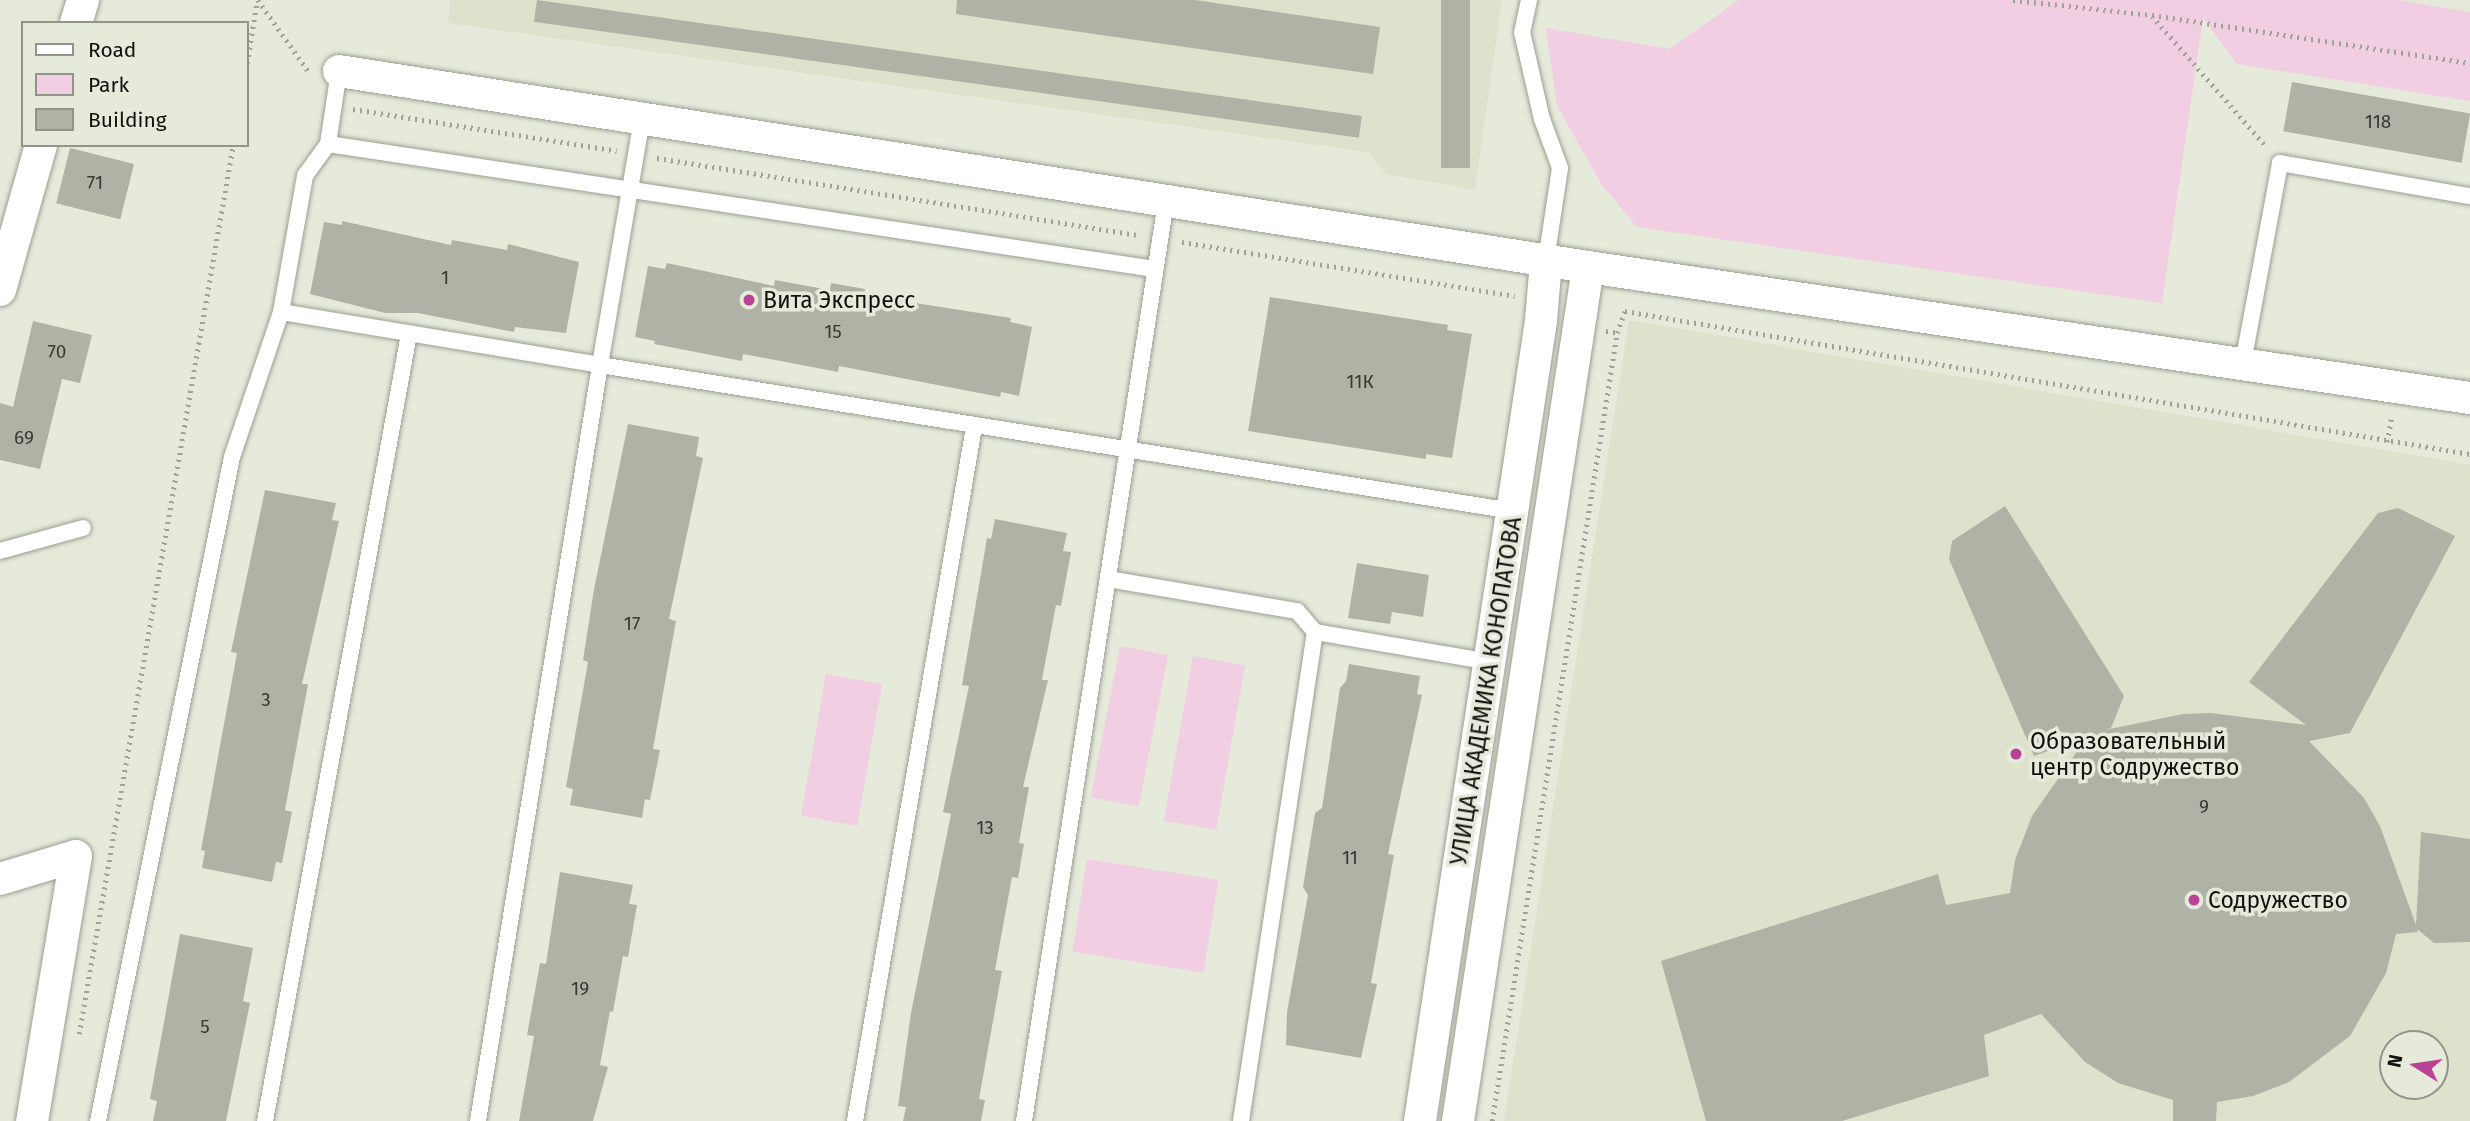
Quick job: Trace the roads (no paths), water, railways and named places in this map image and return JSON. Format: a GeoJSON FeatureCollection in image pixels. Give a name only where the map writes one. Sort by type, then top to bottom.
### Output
{"type":"FeatureCollection","features":[{"type":"Feature","properties":{"kind":"street"},"geometry":{"type":"LineString","coordinates":[[77,21],[83,0]]}},
{"type":"Feature","properties":{"kind":"street"},"geometry":{"type":"LineString","coordinates":[[339,71],[1546,261],[2470,398]]}},
{"type":"Feature","properties":{"kind":"street"},"geometry":{"type":"LineString","coordinates":[[0,290],[40,147]]}},
{"type":"Feature","properties":{"kind":"street","name":"УЛИЦА АКАДЕМИКА КОНОПАТОВА"},"geometry":{"type":"LineString","coordinates":[[1420,1121],[1541,321],[1546,261]]}},
{"type":"Feature","properties":{"kind":"street","name":"УЛИЦА АКАДЕМИКА КОНОПАТОВА"},"geometry":{"type":"LineString","coordinates":[[1458,1121],[1588,267]]}},
{"type":"Feature","properties":{"kind":"street"},"geometry":{"type":"LineString","coordinates":[[0,879],[76,856],[32,1121]]}},
{"type":"Feature","properties":{"kind":"lane"},"geometry":{"type":"LineString","coordinates":[[1530,0],[1522,32],[1542,119],[1559,168],[1546,261]]}},
{"type":"Feature","properties":{"kind":"lane"},"geometry":{"type":"LineString","coordinates":[[98,1121],[232,457],[281,312],[305,176],[328,144],[339,71]]}},
{"type":"Feature","properties":{"kind":"lane"},"geometry":{"type":"LineString","coordinates":[[478,1121],[642,119]]}},
{"type":"Feature","properties":{"kind":"lane"},"geometry":{"type":"LineString","coordinates":[[328,144],[1155,269]]}},
{"type":"Feature","properties":{"kind":"lane"},"geometry":{"type":"LineString","coordinates":[[2243,363],[2280,163],[2470,195]]}},
{"type":"Feature","properties":{"kind":"lane"},"geometry":{"type":"LineString","coordinates":[[1024,1121],[1166,202]]}},
{"type":"Feature","properties":{"kind":"lane"},"geometry":{"type":"LineString","coordinates":[[281,312],[1127,453],[1513,511]]}},
{"type":"Feature","properties":{"kind":"lane"},"geometry":{"type":"LineString","coordinates":[[265,1121],[409,334]]}},
{"type":"Feature","properties":{"kind":"lane"},"geometry":{"type":"LineString","coordinates":[[855,1121],[974,428]]}},
{"type":"Feature","properties":{"kind":"lane"},"geometry":{"type":"LineString","coordinates":[[0,551],[83,528]]}},
{"type":"Feature","properties":{"kind":"lane"},"geometry":{"type":"LineString","coordinates":[[1108,579],[1297,611],[1315,632],[1490,662]]}},
{"type":"Feature","properties":{"kind":"lane"},"geometry":{"type":"LineString","coordinates":[[1241,1121],[1315,632]]}},
{"type":"Feature","properties":{"kind":"place","name":"Вита Экспресс"},"geometry":{"type":"Point","coordinates":[749,300]}},
{"type":"Feature","properties":{"kind":"place","name":"Образовательный центр Содружество"},"geometry":{"type":"Point","coordinates":[2016,754]}},
{"type":"Feature","properties":{"kind":"place","name":"Содружество"},"geometry":{"type":"Point","coordinates":[2194,900]}}]}
